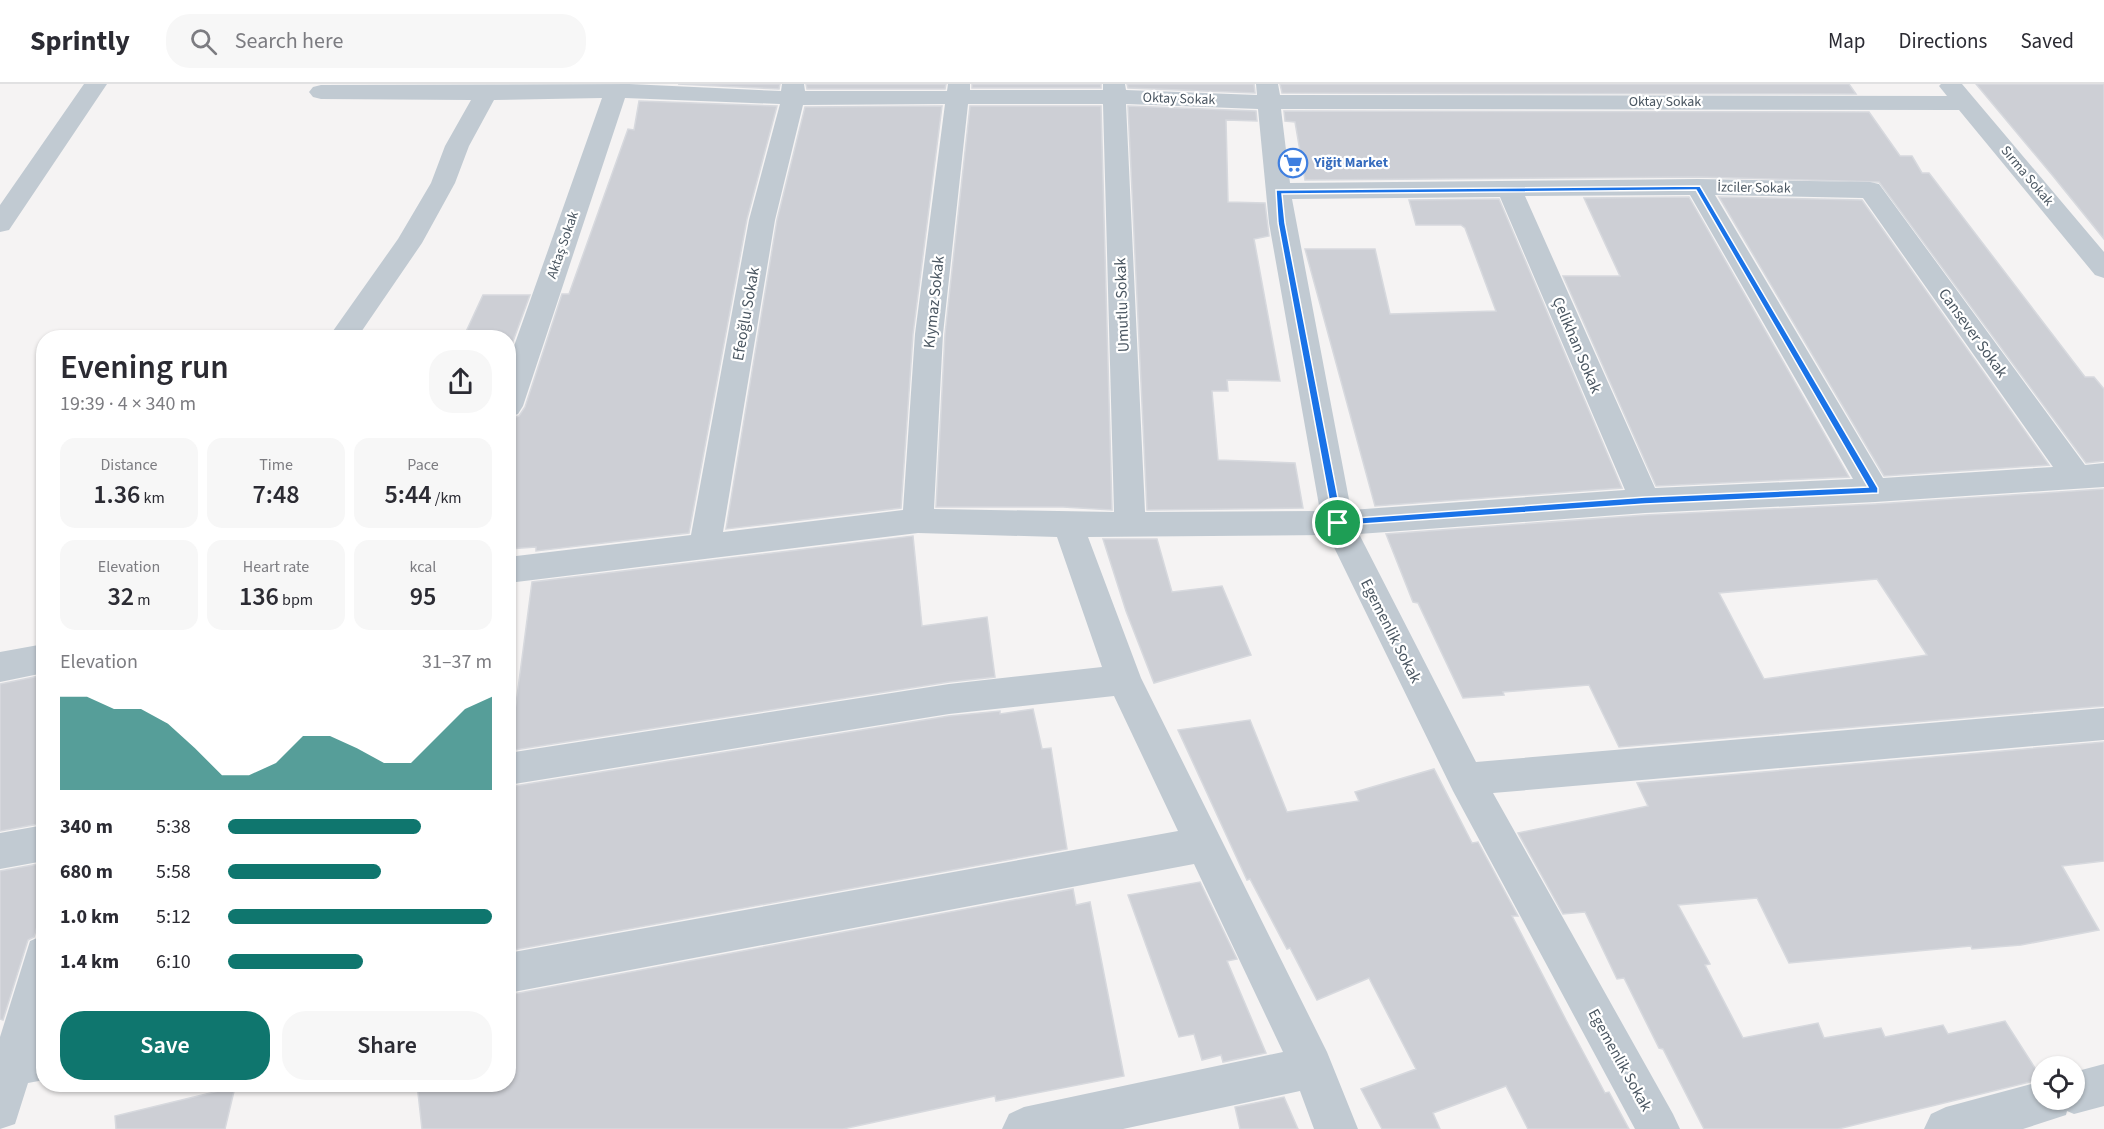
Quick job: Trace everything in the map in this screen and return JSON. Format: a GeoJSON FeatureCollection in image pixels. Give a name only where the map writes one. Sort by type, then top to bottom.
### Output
{"type":"FeatureCollection","features":[{"type":"Feature","properties":{"kind":"street"},"geometry":{"type":"LineString","coordinates":[[0,224],[96,84]]}},
{"type":"Feature","properties":{"kind":"street","name":"Sırma Sokak"},"geometry":{"type":"LineString","coordinates":[[1949,84],[2104,268]]}},
{"type":"Feature","properties":{"kind":"street","name":"Oktay Sokak"},"geometry":{"type":"LineString","coordinates":[[324,88],[452,88],[486,93],[617,87],[793,91],[1491,92],[1965,103]]}},
{"type":"Feature","properties":{"kind":"street","name":"Aktaş Sokak"},"geometry":{"type":"LineString","coordinates":[[516,383],[617,87]]}},
{"type":"Feature","properties":{"kind":"street","name":"Kıymaz Sokak"},"geometry":{"type":"LineString","coordinates":[[918,521],[929,334],[959,90]]}},
{"type":"Feature","properties":{"kind":"street","name":"Umutlu Sokak"},"geometry":{"type":"LineString","coordinates":[[1114,90],[1130,525]]}},
{"type":"Feature","properties":{"kind":"street","name":"Efeoğlu Sokak"},"geometry":{"type":"LineString","coordinates":[[705,545],[762,220],[793,91]]}},
{"type":"Feature","properties":{"kind":"street"},"geometry":{"type":"LineString","coordinates":[[348,330],[415,233],[444,183],[457,146],[486,93]]}},
{"type":"Feature","properties":{"kind":"street","name":"Egemenlik Sokak"},"geometry":{"type":"LineString","coordinates":[[1268,93],[1282,223],[1338,523],[1466,779],[1658,1129]]}},
{"type":"Feature","properties":{"kind":"street","name":"İzciler Sokak"},"geometry":{"type":"LineString","coordinates":[[1278,191],[1509,188],[1870,190]]}},
{"type":"Feature","properties":{"kind":"street","name":"Çelikhan Sokak"},"geometry":{"type":"LineString","coordinates":[[1509,188],[1645,501]]}},
{"type":"Feature","properties":{"kind":"street"},"geometry":{"type":"LineString","coordinates":[[1698,188],[1875,490]]}},
{"type":"Feature","properties":{"kind":"street","name":"Cansever Sokak"},"geometry":{"type":"LineString","coordinates":[[1870,190],[2090,475]]}},
{"type":"Feature","properties":{"kind":"street"},"geometry":{"type":"LineString","coordinates":[[516,569],[918,521],[1068,525],[1338,523],[1645,501],[1875,490],[2090,475]]}},
{"type":"Feature","properties":{"kind":"street"},"geometry":{"type":"LineString","coordinates":[[1068,525],[1124,680],[1312,1067],[1336,1129]]}},
{"type":"Feature","properties":{"kind":"street"},"geometry":{"type":"LineString","coordinates":[[0,667],[36,660]]}},
{"type":"Feature","properties":{"kind":"street"},"geometry":{"type":"LineString","coordinates":[[516,768],[949,699],[1124,680]]}},
{"type":"Feature","properties":{"kind":"street"},"geometry":{"type":"LineString","coordinates":[[1466,779],[2104,724]]}},
{"type":"Feature","properties":{"kind":"street"},"geometry":{"type":"LineString","coordinates":[[0,851],[36,844]]}},
{"type":"Feature","properties":{"kind":"street"},"geometry":{"type":"LineString","coordinates":[[516,972],[1205,844]]}},
{"type":"Feature","properties":{"kind":"street"},"geometry":{"type":"LineString","coordinates":[[0,1109],[19,1064],[36,990]]}},
{"type":"Feature","properties":{"kind":"street"},"geometry":{"type":"LineString","coordinates":[[1024,1129],[1312,1067]]}},
{"type":"Feature","properties":{"kind":"street"},"geometry":{"type":"LineString","coordinates":[[2085,1090],[2104,1085]]}},
{"type":"Feature","properties":{"kind":"street"},"geometry":{"type":"LineString","coordinates":[[1946,1129],[2031,1106]]}},
{"type":"Feature","properties":{"kind":"building"},"geometry":{"type":"Polygon","coordinates":[[[678,84],[780,84],[779,89],[678,84]]]}},
{"type":"Feature","properties":{"kind":"building"},"geometry":{"type":"Polygon","coordinates":[[[806,84],[946,84],[945,89],[807,89],[806,84]]]}},
{"type":"Feature","properties":{"kind":"building"},"geometry":{"type":"Polygon","coordinates":[[[972,84],[1101,84],[1101,88],[972,88],[972,84]]]}},
{"type":"Feature","properties":{"kind":"building"},"geometry":{"type":"Polygon","coordinates":[[[1127,84],[1254,84],[1255,93],[1128,88],[1127,84]]]}},
{"type":"Feature","properties":{"kind":"building"},"geometry":{"type":"Polygon","coordinates":[[[1280,84],[1849,84],[1856,94],[1282,93],[1280,84]]]}},
{"type":"Feature","properties":{"kind":"building"},"geometry":{"type":"Polygon","coordinates":[[[1976,84],[2104,84],[2104,239],[2053,176],[1976,84]]]}},
{"type":"Feature","properties":{"kind":"building"},"geometry":{"type":"Polygon","coordinates":[[[639,101],[777,106],[747,219],[689,533],[536,551],[536,547],[516,548],[516,417],[525,407],[562,294],[569,294],[628,129],[634,130],[639,101]]]}},
{"type":"Feature","properties":{"kind":"building"},"geometry":{"type":"Polygon","coordinates":[[[942,106],[913,334],[901,508],[726,529],[777,220],[805,107],[942,106]]]}},
{"type":"Feature","properties":{"kind":"building"},"geometry":{"type":"Polygon","coordinates":[[[970,106],[1101,106],[1112,510],[1063,507],[936,507],[945,334],[970,106]]]}},
{"type":"Feature","properties":{"kind":"building"},"geometry":{"type":"Polygon","coordinates":[[[1128,106],[1256,111],[1257,121],[1226,120],[1228,202],[1265,203],[1269,236],[1254,239],[1280,381],[1227,380],[1228,391],[1212,391],[1218,460],[1295,463],[1303,508],[1147,510],[1128,106]]]}},
{"type":"Feature","properties":{"kind":"building"},"geometry":{"type":"Polygon","coordinates":[[[1284,111],[1869,112],[1900,156],[1912,156],[1922,173],[1929,173],[2085,377],[2094,377],[2104,389],[2104,461],[2086,463],[1879,182],[1698,177],[1305,180],[1295,122],[1285,121],[1284,111]]]}},
{"type":"Feature","properties":{"kind":"building"},"geometry":{"type":"Polygon","coordinates":[[[1689,197],[1849,477],[1656,486],[1563,276],[1620,276],[1584,198],[1689,197]]]}},
{"type":"Feature","properties":{"kind":"building"},"geometry":{"type":"Polygon","coordinates":[[[1719,197],[1862,200],[2049,465],[1884,476],[1719,197]]]}},
{"type":"Feature","properties":{"kind":"building"},"geometry":{"type":"Polygon","coordinates":[[[1499,199],[1622,488],[1375,506],[1305,249],[1375,249],[1390,314],[1496,311],[1465,228],[1461,225],[1416,225],[1409,200],[1499,199]]]}},
{"type":"Feature","properties":{"kind":"building"},"geometry":{"type":"Polygon","coordinates":[[[483,295],[530,295],[516,333],[516,330],[467,330],[483,295]]]}},
{"type":"Feature","properties":{"kind":"building"},"geometry":{"type":"Polygon","coordinates":[[[2104,489],[2104,706],[1619,747],[1589,685],[1503,692],[1504,695],[1463,698],[1418,603],[1413,602],[1386,534],[1645,515],[1875,504],[2104,489]],[[1877,579],[1719,593],[1764,679],[1927,655],[1877,579]]]}},
{"type":"Feature","properties":{"kind":"building"},"geometry":{"type":"Polygon","coordinates":[[[913,536],[922,626],[987,617],[995,677],[949,682],[516,750],[516,704],[532,582],[913,536]]]}},
{"type":"Feature","properties":{"kind":"building"},"geometry":{"type":"Polygon","coordinates":[[[1103,539],[1157,539],[1172,592],[1222,586],[1251,655],[1154,683],[1126,611],[1103,539]]]}},
{"type":"Feature","properties":{"kind":"building"},"geometry":{"type":"Polygon","coordinates":[[[36,677],[36,824],[0,831],[0,684],[36,677]]]}},
{"type":"Feature","properties":{"kind":"building"},"geometry":{"type":"Polygon","coordinates":[[[1033,709],[1042,749],[1051,748],[1067,849],[516,950],[516,786],[949,716],[1000,711],[1000,714],[1033,709]]]}},
{"type":"Feature","properties":{"kind":"building"},"geometry":{"type":"Polygon","coordinates":[[[1250,720],[1287,812],[1359,801],[1355,792],[1434,769],[1472,843],[1478,842],[1518,916],[1512,916],[1605,1093],[1609,1092],[1629,1129],[1528,1129],[1506,1086],[1433,1113],[1440,1129],[1382,1129],[1361,1089],[1416,1069],[1369,978],[1317,1000],[1250,879],[1247,880],[1178,730],[1250,720]]]}},
{"type":"Feature","properties":{"kind":"building"},"geometry":{"type":"Polygon","coordinates":[[[2104,742],[2104,861],[2062,866],[2099,930],[2021,945],[1972,949],[1971,946],[1789,963],[1757,898],[1678,905],[1710,964],[1705,965],[1743,1038],[1818,1023],[1824,1038],[1881,1028],[1885,1037],[1943,1025],[1948,1034],[2005,1021],[2031,1062],[2031,1082],[1838,1129],[1704,1129],[1663,1049],[1659,1048],[1624,978],[1617,979],[1585,912],[1563,914],[1518,833],[1648,806],[1637,783],[2104,742]]]}},
{"type":"Feature","properties":{"kind":"building"},"geometry":{"type":"Polygon","coordinates":[[[36,864],[36,930],[34,937],[28,940],[3,1020],[0,1019],[0,871],[36,864]]]}},
{"type":"Feature","properties":{"kind":"building"},"geometry":{"type":"Polygon","coordinates":[[[1200,882],[1237,959],[1227,961],[1266,1053],[1223,1062],[1221,1055],[1202,1060],[1194,1034],[1179,1037],[1128,895],[1200,882]]]}},
{"type":"Feature","properties":{"kind":"building"},"geometry":{"type":"Polygon","coordinates":[[[1073,889],[1076,905],[1090,902],[1124,1076],[996,1101],[995,1096],[843,1129],[422,1129],[418,1092],[516,1092],[516,993],[1073,889]]]}},
{"type":"Feature","properties":{"kind":"building"},"geometry":{"type":"Polygon","coordinates":[[[214,1092],[234,1092],[225,1129],[116,1129],[115,1116],[214,1092]]]}},
{"type":"Feature","properties":{"kind":"building"},"geometry":{"type":"Polygon","coordinates":[[[1284,1097],[1298,1129],[1240,1129],[1235,1107],[1284,1097]]]}},
{"type":"Feature","properties":{"kind":"place","name":"Yiğit Market"},"geometry":{"type":"Point","coordinates":[1293,163]}},
{"type":"Feature","properties":{"kind":"route"},"geometry":{"type":"LineString","coordinates":[[1698,188],[1875,490],[1645,501],[1338,523],[1278,191],[1698,188]]}}]}
